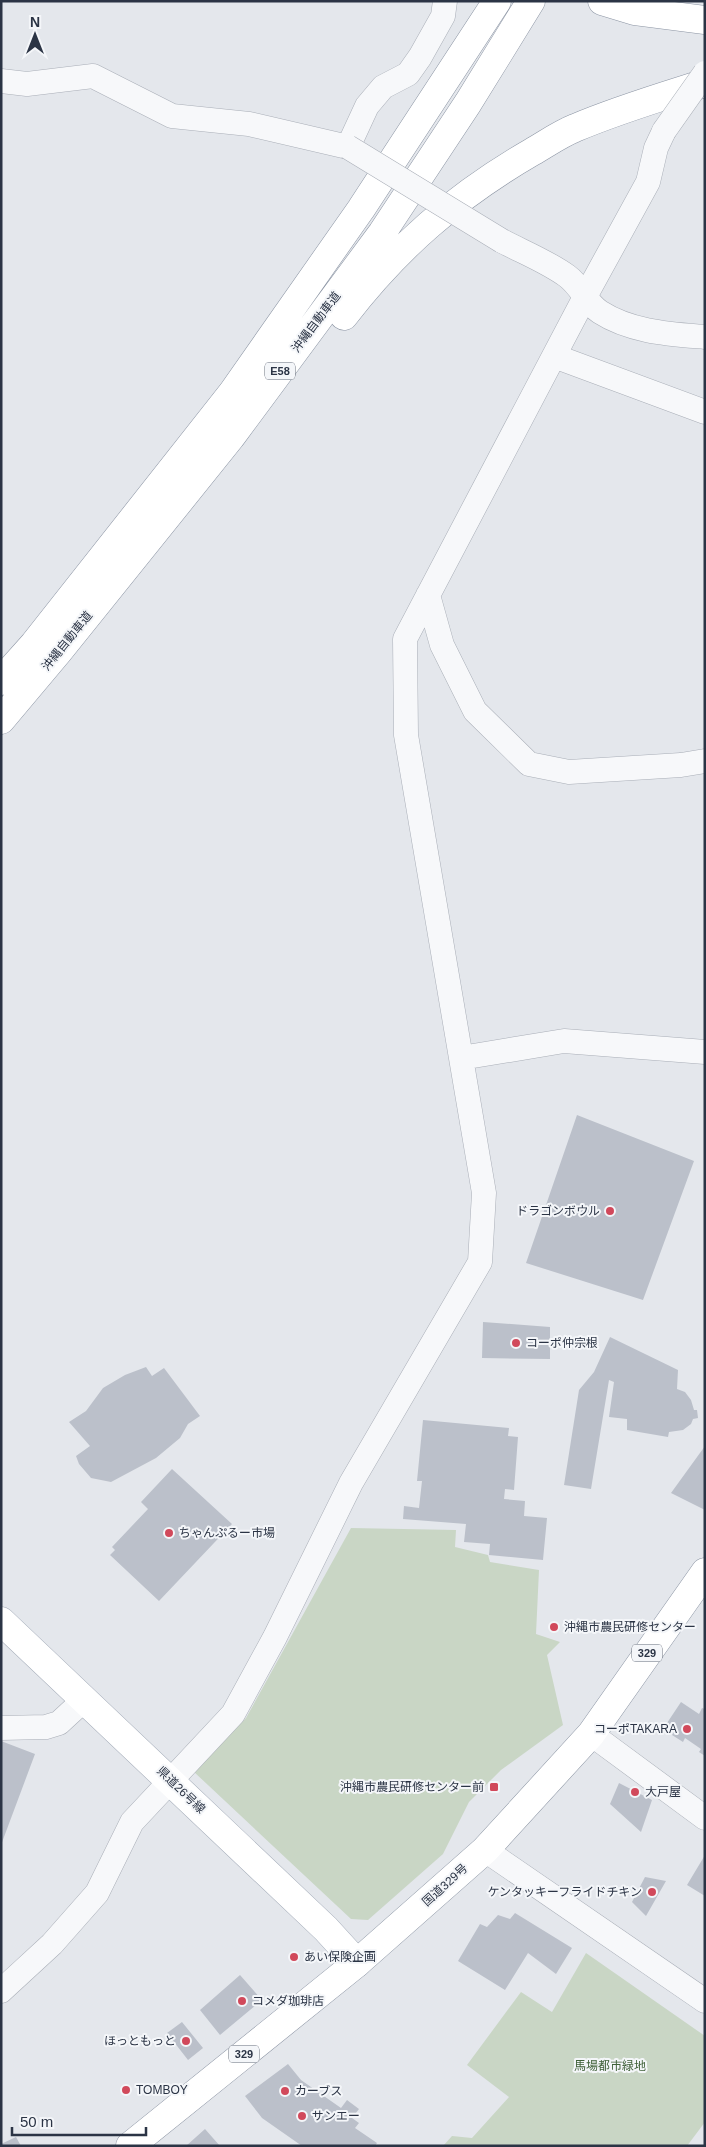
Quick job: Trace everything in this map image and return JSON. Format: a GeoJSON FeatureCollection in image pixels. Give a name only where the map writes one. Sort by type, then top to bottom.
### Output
{"type":"FeatureCollection","features":[{"type":"Feature","properties":{"kind":"main road"},"geometry":{"type":"LineString","coordinates":[[439,92],[479,1]]}},
{"type":"Feature","properties":{"kind":"main road","name":"沖縄自動車道"},"geometry":{"type":"LineString","coordinates":[[1,681],[34,644],[232,393],[361,209],[497,1]]}},
{"type":"Feature","properties":{"kind":"main road","name":"沖縄自動車道"},"geometry":{"type":"LineString","coordinates":[[1,720],[231,437],[382,233],[468,103],[531,1]]}},
{"type":"Feature","properties":{"kind":"main road"},"geometry":{"type":"LineString","coordinates":[[602,1],[634,11],[705,20]]}},
{"type":"Feature","properties":{"kind":"main road"},"geometry":{"type":"LineString","coordinates":[[685,1],[705,2]]}},
{"type":"Feature","properties":{"kind":"main road"},"geometry":{"type":"LineString","coordinates":[[231,437],[273,407],[367,286],[398,252],[427,225],[476,186],[573,129],[705,83]]}},
{"type":"Feature","properties":{"kind":"main road","name":"国道329号"},"geometry":{"type":"LineString","coordinates":[[130,2146],[357,1963],[485,1850],[591,1734],[705,1572]]}},
{"type":"Feature","properties":{"kind":"main road","name":"県道26号線"},"geometry":{"type":"LineString","coordinates":[[1,1621],[326,1929],[357,1963]]}},
{"type":"Feature","properties":{"kind":"street"},"geometry":{"type":"LineString","coordinates":[[348,147],[367,106],[383,87],[408,74],[420,57],[442,16],[445,1]]}},
{"type":"Feature","properties":{"kind":"street"},"geometry":{"type":"LineString","coordinates":[[1,1991],[52,1944],[97,1893],[132,1822],[233,1714],[275,1637],[351,1483],[480,1262],[484,1193],[406,735],[405,639],[586,295],[648,182],[656,148],[664,131],[705,73]]}},
{"type":"Feature","properties":{"kind":"street"},"geometry":{"type":"LineString","coordinates":[[1,81],[27,84],[93,76],[172,116],[249,124],[348,147],[502,240],[568,276],[586,295],[591,306],[602,314],[630,327],[705,337]]}},
{"type":"Feature","properties":{"kind":"street"},"geometry":{"type":"LineString","coordinates":[[554,356],[705,412]]}},
{"type":"Feature","properties":{"kind":"street"},"geometry":{"type":"LineString","coordinates":[[428,595],[442,645],[475,711],[529,764],[569,772],[680,765],[705,761]]}},
{"type":"Feature","properties":{"kind":"street"},"geometry":{"type":"LineString","coordinates":[[461,1058],[564,1041],[705,1052]]}},
{"type":"Feature","properties":{"kind":"street"},"geometry":{"type":"LineString","coordinates":[[1,1728],[46,1727],[59,1723],[85,1699]]}},
{"type":"Feature","properties":{"kind":"street"},"geometry":{"type":"LineString","coordinates":[[591,1734],[702,1811]]}},
{"type":"Feature","properties":{"kind":"street"},"geometry":{"type":"LineString","coordinates":[[485,1850],[705,2001]]}},
{"type":"Feature","properties":{"kind":"green space"},"geometry":{"type":"Polygon","coordinates":[[[351,1528],[456,1530],[455,1547],[488,1555],[490,1562],[539,1570],[536,1634],[560,1642],[547,1655],[563,1725],[501,1770],[469,1802],[443,1854],[368,1920],[351,1919],[193,1771],[246,1718],[351,1528]]]}},
{"type":"Feature","properties":{"kind":"green space","name":"馬場都市緑地"},"geometry":{"type":"Polygon","coordinates":[[[586,1953],[705,2036],[705,2122],[687,2146],[443,2146],[452,2136],[472,2138],[509,2097],[467,2065],[521,1992],[552,2012],[586,1953]]]}},
{"type":"Feature","properties":{"kind":"building","name":"ドラゴンボウル"},"geometry":{"type":"Polygon","coordinates":[[[577,1115],[694,1161],[643,1300],[526,1263],[577,1115]]]}},
{"type":"Feature","properties":{"kind":"building","name":"コーポ仲宗根"},"geometry":{"type":"Polygon","coordinates":[[[483,1322],[550,1327],[550,1359],[482,1358],[483,1322]]]}},
{"type":"Feature","properties":{"kind":"building"},"geometry":{"type":"Polygon","coordinates":[[[610,1337],[678,1370],[677,1389],[685,1392],[691,1400],[694,1410],[697,1410],[698,1418],[693,1419],[691,1424],[683,1430],[669,1432],[668,1437],[627,1430],[627,1419],[609,1417],[614,1382],[609,1380],[591,1489],[564,1485],[579,1390],[594,1372],[610,1337]]]}},
{"type":"Feature","properties":{"kind":"building"},"geometry":{"type":"Polygon","coordinates":[[[146,1367],[152,1376],[164,1368],[200,1416],[188,1424],[180,1438],[156,1458],[111,1482],[91,1478],[79,1464],[76,1456],[90,1446],[69,1422],[86,1411],[103,1388],[125,1375],[146,1367]]]}},
{"type":"Feature","properties":{"kind":"building"},"geometry":{"type":"Polygon","coordinates":[[[423,1420],[509,1428],[508,1436],[518,1437],[514,1490],[505,1489],[504,1499],[525,1501],[524,1516],[547,1518],[543,1560],[489,1555],[490,1544],[464,1542],[466,1524],[403,1519],[404,1506],[419,1508],[422,1481],[417,1481],[423,1420]]]}},
{"type":"Feature","properties":{"kind":"building"},"geometry":{"type":"Polygon","coordinates":[[[705,1446],[705,1510],[671,1493],[705,1446]]]}},
{"type":"Feature","properties":{"kind":"building"},"geometry":{"type":"Polygon","coordinates":[[[172,1469],[232,1524],[159,1601],[110,1555],[115,1550],[112,1547],[148,1509],[141,1502],[172,1469]]]}},
{"type":"Feature","properties":{"kind":"building","name":"コーポTAKARA"},"geometry":{"type":"Polygon","coordinates":[[[681,1702],[699,1714],[702,1708],[705,1709],[705,1756],[699,1752],[701,1749],[685,1738],[683,1742],[672,1735],[674,1732],[665,1726],[681,1702]]]}},
{"type":"Feature","properties":{"kind":"building"},"geometry":{"type":"Polygon","coordinates":[[[1,1741],[35,1754],[1,1845],[1,1741]]]}},
{"type":"Feature","properties":{"kind":"building"},"geometry":{"type":"Polygon","coordinates":[[[619,1783],[652,1800],[641,1832],[610,1804],[619,1783]]]}},
{"type":"Feature","properties":{"kind":"building"},"geometry":{"type":"Polygon","coordinates":[[[705,1855],[705,1896],[687,1885],[705,1855]]]}},
{"type":"Feature","properties":{"kind":"building"},"geometry":{"type":"Polygon","coordinates":[[[645,1877],[666,1881],[646,1916],[632,1902],[645,1877]]]}},
{"type":"Feature","properties":{"kind":"building"},"geometry":{"type":"Polygon","coordinates":[[[515,1913],[572,1948],[556,1974],[528,1953],[505,1990],[458,1961],[480,1924],[487,1927],[498,1915],[510,1919],[515,1913]]]}},
{"type":"Feature","properties":{"kind":"building"},"geometry":{"type":"Polygon","coordinates":[[[240,1975],[262,2000],[220,2035],[200,2010],[240,1975]]]}},
{"type":"Feature","properties":{"kind":"building"},"geometry":{"type":"Polygon","coordinates":[[[182,2022],[203,2048],[188,2060],[167,2033],[182,2022]]]}},
{"type":"Feature","properties":{"kind":"building"},"geometry":{"type":"Polygon","coordinates":[[[288,2064],[301,2080],[341,2108],[347,2100],[359,2109],[352,2118],[359,2123],[355,2128],[377,2143],[375,2146],[302,2146],[262,2118],[245,2096],[288,2064]]]}},
{"type":"Feature","properties":{"kind":"building"},"geometry":{"type":"Polygon","coordinates":[[[205,2129],[220,2146],[186,2146],[205,2129]]]}},
{"type":"Feature","properties":{"kind":"building"},"geometry":{"type":"Polygon","coordinates":[[[16,2137],[21,2146],[1,2146],[1,2144],[16,2137]]]}},
{"type":"Feature","properties":{"kind":"place","name":"ドラゴンボウル"},"geometry":{"type":"Point","coordinates":[610,1211]}},
{"type":"Feature","properties":{"kind":"place","name":"コーポ仲宗根"},"geometry":{"type":"Point","coordinates":[516,1343]}},
{"type":"Feature","properties":{"kind":"place","name":"ちゃんぷるー市場"},"geometry":{"type":"Point","coordinates":[169,1533]}},
{"type":"Feature","properties":{"kind":"place","name":"沖縄市農民研修センター"},"geometry":{"type":"Point","coordinates":[554,1627]}},
{"type":"Feature","properties":{"kind":"place","name":"コーポTAKARA"},"geometry":{"type":"Point","coordinates":[687,1729]}},
{"type":"Feature","properties":{"kind":"place","name":"沖縄市農民研修センター前"},"geometry":{"type":"Point","coordinates":[494,1787]}},
{"type":"Feature","properties":{"kind":"place","name":"大戸屋"},"geometry":{"type":"Point","coordinates":[635,1792]}},
{"type":"Feature","properties":{"kind":"place","name":"ケンタッキーフライドチキン"},"geometry":{"type":"Point","coordinates":[652,1892]}},
{"type":"Feature","properties":{"kind":"place","name":"あい保険企画"},"geometry":{"type":"Point","coordinates":[294,1957]}},
{"type":"Feature","properties":{"kind":"place","name":"コメダ珈琲店"},"geometry":{"type":"Point","coordinates":[242,2001]}},
{"type":"Feature","properties":{"kind":"place","name":"ほっともっと"},"geometry":{"type":"Point","coordinates":[186,2041]}},
{"type":"Feature","properties":{"kind":"place","name":"TOMBOY"},"geometry":{"type":"Point","coordinates":[126,2090]}},
{"type":"Feature","properties":{"kind":"place","name":"カーブス"},"geometry":{"type":"Point","coordinates":[285,2091]}},
{"type":"Feature","properties":{"kind":"place","name":"サンエー"},"geometry":{"type":"Point","coordinates":[302,2116]}}]}
